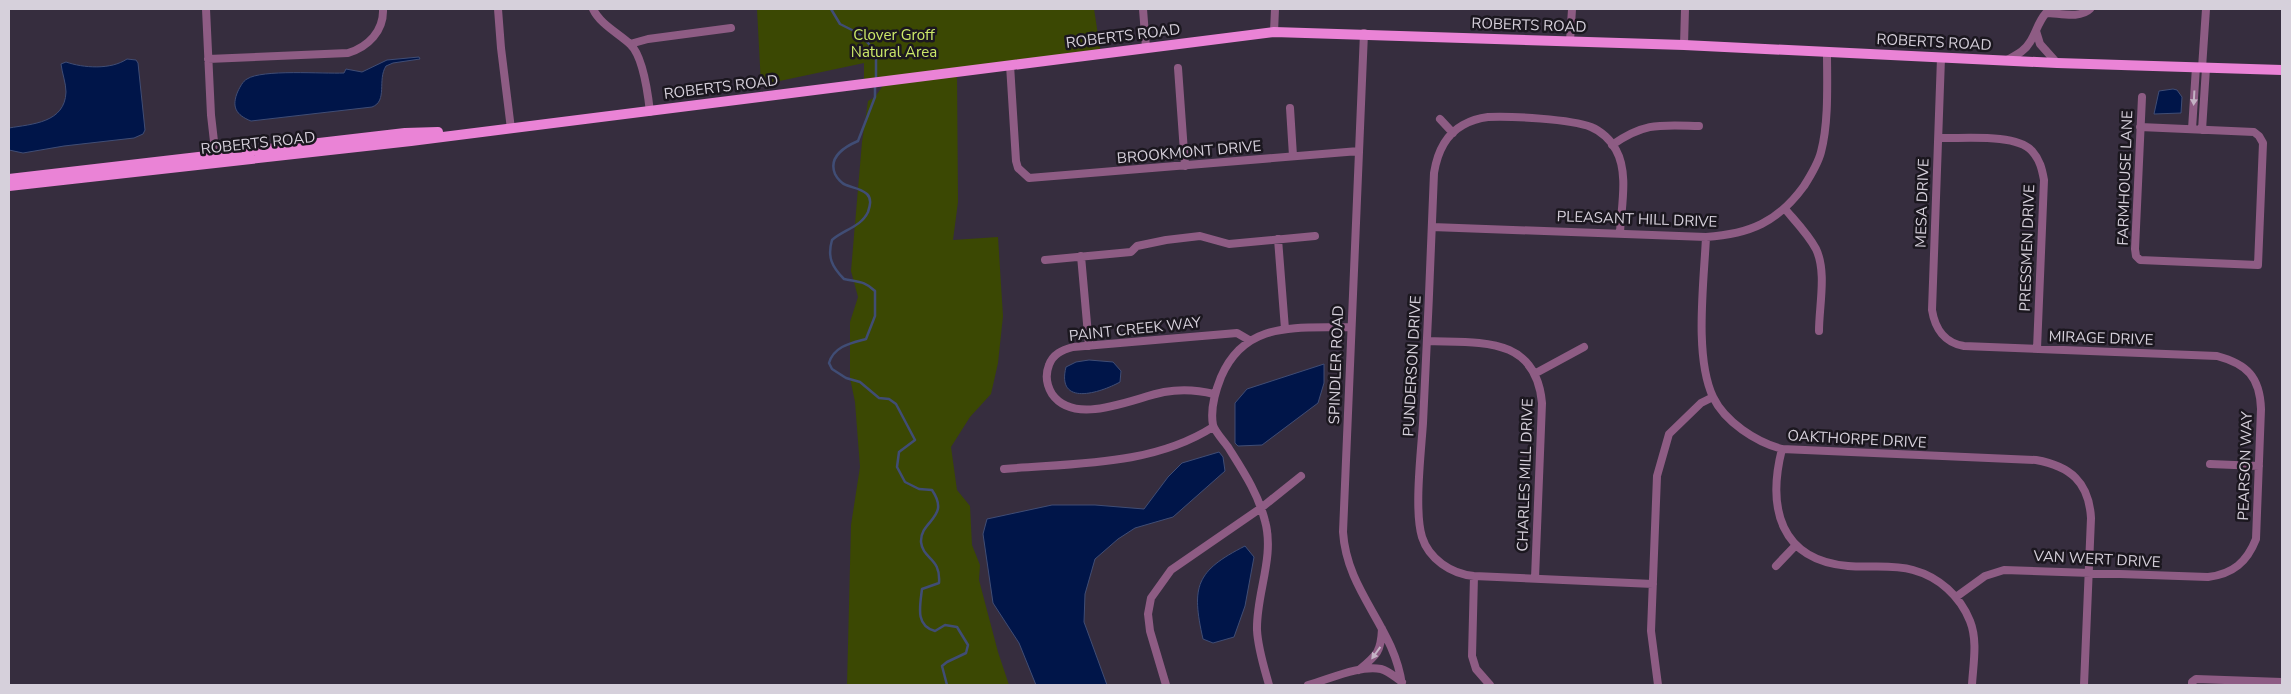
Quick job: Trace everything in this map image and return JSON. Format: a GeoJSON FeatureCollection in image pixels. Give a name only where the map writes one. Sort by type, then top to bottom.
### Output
{"type":"FeatureCollection","features":[{"type":"Feature","properties":{"kind":"main road","name":"ROBERTS ROAD"},"geometry":{"type":"LineString","coordinates":[[9,179],[216,159],[406,133],[511,129],[1274,32],[1684,45],[2057,63],[2282,70]]}},
{"type":"Feature","properties":{"kind":"main road"},"geometry":{"type":"LineString","coordinates":[[9,186],[169,168],[186,163],[216,159]]}},
{"type":"Feature","properties":{"kind":"street"},"geometry":{"type":"LineString","coordinates":[[206,9],[211,115],[216,159]]}},
{"type":"Feature","properties":{"kind":"street"},"geometry":{"type":"LineString","coordinates":[[208,59],[348,53],[359,50],[375,35],[381,25],[383,9]]}},
{"type":"Feature","properties":{"kind":"street"},"geometry":{"type":"LineString","coordinates":[[498,9],[511,129]]}},
{"type":"Feature","properties":{"kind":"street"},"geometry":{"type":"LineString","coordinates":[[593,9],[618,36],[630,44],[636,53],[646,84],[650,112]]}},
{"type":"Feature","properties":{"kind":"street"},"geometry":{"type":"LineString","coordinates":[[1143,9],[1146,48]]}},
{"type":"Feature","properties":{"kind":"street"},"geometry":{"type":"LineString","coordinates":[[1274,32],[1275,9]]}},
{"type":"Feature","properties":{"kind":"street"},"geometry":{"type":"LineString","coordinates":[[1570,41],[1572,9]]}},
{"type":"Feature","properties":{"kind":"street"},"geometry":{"type":"LineString","coordinates":[[1684,45],[1685,9]]}},
{"type":"Feature","properties":{"kind":"street"},"geometry":{"type":"LineString","coordinates":[[2007,60],[2023,51],[2036,31],[2045,11],[2078,15],[2090,9]]}},
{"type":"Feature","properties":{"kind":"street"},"geometry":{"type":"LineString","coordinates":[[2192,129],[2201,68],[2206,9]]}},
{"type":"Feature","properties":{"kind":"street"},"geometry":{"type":"LineString","coordinates":[[630,44],[648,39],[731,28]]}},
{"type":"Feature","properties":{"kind":"street"},"geometry":{"type":"LineString","coordinates":[[2036,31],[2040,44],[2057,63]]}},
{"type":"Feature","properties":{"kind":"street","name":"SPINDLER ROAD"},"geometry":{"type":"LineString","coordinates":[[1364,34],[1343,504],[1344,542],[1349,567],[1394,652],[1402,684]]}},
{"type":"Feature","properties":{"kind":"street","name":"PLEASANT HILL DRIVE"},"geometry":{"type":"LineString","coordinates":[[1432,226],[1706,237],[1748,231],[1769,221],[1785,209],[1813,172],[1822,150],[1827,52]]}},
{"type":"Feature","properties":{"kind":"street","name":"MESA DRIVE"},"geometry":{"type":"LineString","coordinates":[[1941,58],[1932,310],[1938,329],[1952,343]]}},
{"type":"Feature","properties":{"kind":"street"},"geometry":{"type":"LineString","coordinates":[[1010,65],[1016,161],[1023,174],[1018,182]]}},
{"type":"Feature","properties":{"kind":"street"},"geometry":{"type":"LineString","coordinates":[[1178,68],[1185,166]]}},
{"type":"Feature","properties":{"kind":"street"},"geometry":{"type":"LineString","coordinates":[[2140,127],[2202,130],[2201,68]]}},
{"type":"Feature","properties":{"kind":"street","name":"FARMHOUSE LANE"},"geometry":{"type":"LineString","coordinates":[[2142,97],[2135,250],[2137,258],[2140,260],[2258,265],[2262,143],[2259,136],[2254,132],[2202,130]]}},
{"type":"Feature","properties":{"kind":"street"},"geometry":{"type":"LineString","coordinates":[[1290,108],[1293,156]]}},
{"type":"Feature","properties":{"kind":"street"},"geometry":{"type":"LineString","coordinates":[[1440,119],[1453,133],[1467,123],[1487,117],[1569,121],[1594,128],[1612,145],[1620,161],[1622,178],[1620,234]]}},
{"type":"Feature","properties":{"kind":"street"},"geometry":{"type":"LineString","coordinates":[[1612,145],[1633,131],[1643,127],[1662,125],[1699,126]]}},
{"type":"Feature","properties":{"kind":"street","name":"PUNDERSON DRIVE"},"geometry":{"type":"LineString","coordinates":[[1453,133],[1439,151],[1436,162],[1420,473],[1420,526],[1426,546],[1440,562],[1459,573],[1474,576],[1653,584]]}},
{"type":"Feature","properties":{"kind":"street","name":"PRESSMEN DRIVE"},"geometry":{"type":"LineString","coordinates":[[1938,138],[2020,142],[2032,151],[2041,164],[2044,180],[2037,349]]}},
{"type":"Feature","properties":{"kind":"street","name":"BROOKMONT DRIVE"},"geometry":{"type":"LineString","coordinates":[[1023,174],[1036,178],[1359,151]]}},
{"type":"Feature","properties":{"kind":"street"},"geometry":{"type":"LineString","coordinates":[[1785,209],[1805,232],[1819,259],[1821,278],[1818,331]]}},
{"type":"Feature","properties":{"kind":"street"},"geometry":{"type":"LineString","coordinates":[[1045,260],[1131,252],[1137,246],[1200,236],[1229,244],[1315,236]]}},
{"type":"Feature","properties":{"kind":"street","name":"OAKTHORPE DRIVE"},"geometry":{"type":"LineString","coordinates":[[1706,237],[1702,342],[1706,375],[1713,397],[1721,410],[1742,429],[1770,446],[1782,450],[2036,460],[2064,468],[2076,478],[2090,502],[2084,685]]}},
{"type":"Feature","properties":{"kind":"street"},"geometry":{"type":"LineString","coordinates":[[1278,239],[1286,329]]}},
{"type":"Feature","properties":{"kind":"street"},"geometry":{"type":"LineString","coordinates":[[1082,256],[1089,346]]}},
{"type":"Feature","properties":{"kind":"street"},"geometry":{"type":"LineString","coordinates":[[1269,685],[1260,651],[1257,629],[1267,540],[1266,522],[1254,488],[1213,427],[1214,394],[1225,368],[1249,340],[1264,333],[1286,329],[1351,327]]}},
{"type":"Feature","properties":{"kind":"street","name":"PAINT CREEK WAY"},"geometry":{"type":"LineString","coordinates":[[1214,394],[1202,391],[1181,390],[1165,392],[1138,401],[1077,410],[1066,407],[1058,402],[1046,381],[1046,372],[1050,361],[1058,353],[1073,347],[1237,333],[1249,340]]}},
{"type":"Feature","properties":{"kind":"street"},"geometry":{"type":"LineString","coordinates":[[1427,341],[1502,346],[1516,352],[1527,361],[1536,373],[1584,346]]}},
{"type":"Feature","properties":{"kind":"street","name":"MIRAGE DRIVE"},"geometry":{"type":"LineString","coordinates":[[1952,343],[1964,346],[2217,356],[2233,360],[2246,369]]}},
{"type":"Feature","properties":{"kind":"street","name":"PEARSON WAY"},"geometry":{"type":"LineString","coordinates":[[2242,564],[2248,557],[2256,539],[2261,397],[2254,377],[2246,369]]}},
{"type":"Feature","properties":{"kind":"street","name":"CHARLES MILL DRIVE"},"geometry":{"type":"LineString","coordinates":[[1535,578],[1542,403],[1536,373]]}},
{"type":"Feature","properties":{"kind":"street"},"geometry":{"type":"LineString","coordinates":[[1658,685],[1651,631],[1657,476],[1669,434],[1700,403],[1713,397]]}},
{"type":"Feature","properties":{"kind":"street"},"geometry":{"type":"LineString","coordinates":[[1004,469],[1129,458],[1168,449],[1213,427]]}},
{"type":"Feature","properties":{"kind":"street"},"geometry":{"type":"LineString","coordinates":[[1782,450],[1776,472],[1776,511],[1796,545],[1807,554],[1834,564],[1911,570],[1926,575],[1941,584],[1956,597],[1970,621],[1973,634],[1972,685]]}},
{"type":"Feature","properties":{"kind":"street"},"geometry":{"type":"LineString","coordinates":[[2210,464],[2259,466]]}},
{"type":"Feature","properties":{"kind":"street"},"geometry":{"type":"LineString","coordinates":[[1166,685],[1150,631],[1148,614],[1152,598],[1171,570],[1261,508],[1300,476]]}},
{"type":"Feature","properties":{"kind":"street"},"geometry":{"type":"LineString","coordinates":[[1776,566],[1796,545]]}},
{"type":"Feature","properties":{"kind":"street","name":"VAN WERT DRIVE"},"geometry":{"type":"LineString","coordinates":[[1956,597],[1984,576],[2004,570],[2208,577],[2226,573],[2242,564]]}},
{"type":"Feature","properties":{"kind":"street"},"geometry":{"type":"LineString","coordinates":[[1474,576],[1472,656],[1476,669],[1490,685]]}},
{"type":"Feature","properties":{"kind":"street"},"geometry":{"type":"LineString","coordinates":[[1357,671],[1378,653],[1381,646],[1382,629]]}},
{"type":"Feature","properties":{"kind":"street"},"geometry":{"type":"LineString","coordinates":[[1308,685],[1357,671],[1381,669],[1402,684]]}},
{"type":"Feature","properties":{"kind":"street"},"geometry":{"type":"LineString","coordinates":[[2192,685],[2192,682],[2196,679],[2220,683],[2282,682]]}},
{"type":"Feature","properties":{"kind":"green space","name":"Clover Groff Natural Area"},"geometry":{"type":"Polygon","coordinates":[[[757,9],[1094,9],[1101,54],[957,72],[958,202],[953,240],[998,237],[1003,316],[998,363],[991,394],[970,417],[951,447],[957,490],[970,506],[972,545],[980,565],[979,580],[998,652],[1009,685],[847,685],[851,525],[860,467],[855,402],[850,378],[850,322],[858,297],[851,271],[862,142],[868,101],[875,97],[886,81],[864,84],[864,63],[761,85],[757,9]]]}},
{"type":"Feature","properties":{"kind":"shaded area"},"geometry":{"type":"Polygon","coordinates":[[[419,57],[420,59],[393,63],[386,66],[382,77],[380,100],[372,107],[251,121],[236,110],[235,102],[238,91],[246,80],[255,76],[279,73],[344,73],[346,69],[362,72],[387,60],[419,57]]]}},
{"type":"Feature","properties":{"kind":"shaded area"},"geometry":{"type":"Polygon","coordinates":[[[127,59],[136,60],[138,63],[145,130],[143,134],[134,138],[23,153],[9,150],[9,128],[46,120],[60,110],[66,92],[61,64],[66,62],[80,66],[97,67],[113,65],[127,59]]]}},
{"type":"Feature","properties":{"kind":"shaded area"},"geometry":{"type":"Polygon","coordinates":[[[2177,90],[2182,97],[2181,113],[2154,114],[2159,91],[2177,90]]]}},
{"type":"Feature","properties":{"kind":"shaded area"},"geometry":{"type":"Polygon","coordinates":[[[1089,360],[1113,362],[1121,371],[1120,382],[1091,393],[1082,394],[1067,388],[1065,380],[1066,367],[1076,362],[1089,360]]]}},
{"type":"Feature","properties":{"kind":"shaded area"},"geometry":{"type":"Polygon","coordinates":[[[1324,364],[1324,383],[1318,403],[1262,445],[1238,446],[1235,443],[1235,403],[1247,389],[1324,364]]]}},
{"type":"Feature","properties":{"kind":"shaded area"},"geometry":{"type":"Polygon","coordinates":[[[1219,452],[1223,457],[1225,471],[1173,517],[1135,528],[1118,539],[1095,559],[1085,594],[1084,622],[1107,685],[1036,685],[1019,643],[993,603],[983,534],[987,519],[1052,505],[1095,505],[1144,509],[1168,477],[1182,463],[1219,452]]]}},
{"type":"Feature","properties":{"kind":"shaded area"},"geometry":{"type":"Polygon","coordinates":[[[1245,546],[1254,557],[1245,606],[1234,637],[1213,643],[1203,639],[1199,621],[1198,593],[1201,582],[1207,572],[1216,564],[1245,546]]]}},
{"type":"Feature","properties":{"kind":"waterway"},"geometry":{"type":"LineString","coordinates":[[831,9],[840,24],[860,34],[876,52],[876,78]]}},
{"type":"Feature","properties":{"kind":"waterway"},"geometry":{"type":"LineString","coordinates":[[875,84],[875,97],[858,141],[839,153],[833,168],[840,181],[859,189],[869,196],[868,212],[856,225],[832,240],[830,252],[830,257],[836,270],[844,279],[857,281],[875,291],[875,316],[866,339],[839,349],[831,357],[829,363],[832,369],[846,378],[860,382],[879,398],[889,399],[896,404],[915,440],[899,452],[897,467],[905,482],[919,489],[932,490],[937,499],[937,513],[925,529],[921,542],[922,548],[935,563],[939,575],[939,583],[922,589],[920,614],[924,625],[935,631],[945,625],[957,627],[968,645],[966,653],[942,666],[947,685]]}}]}
